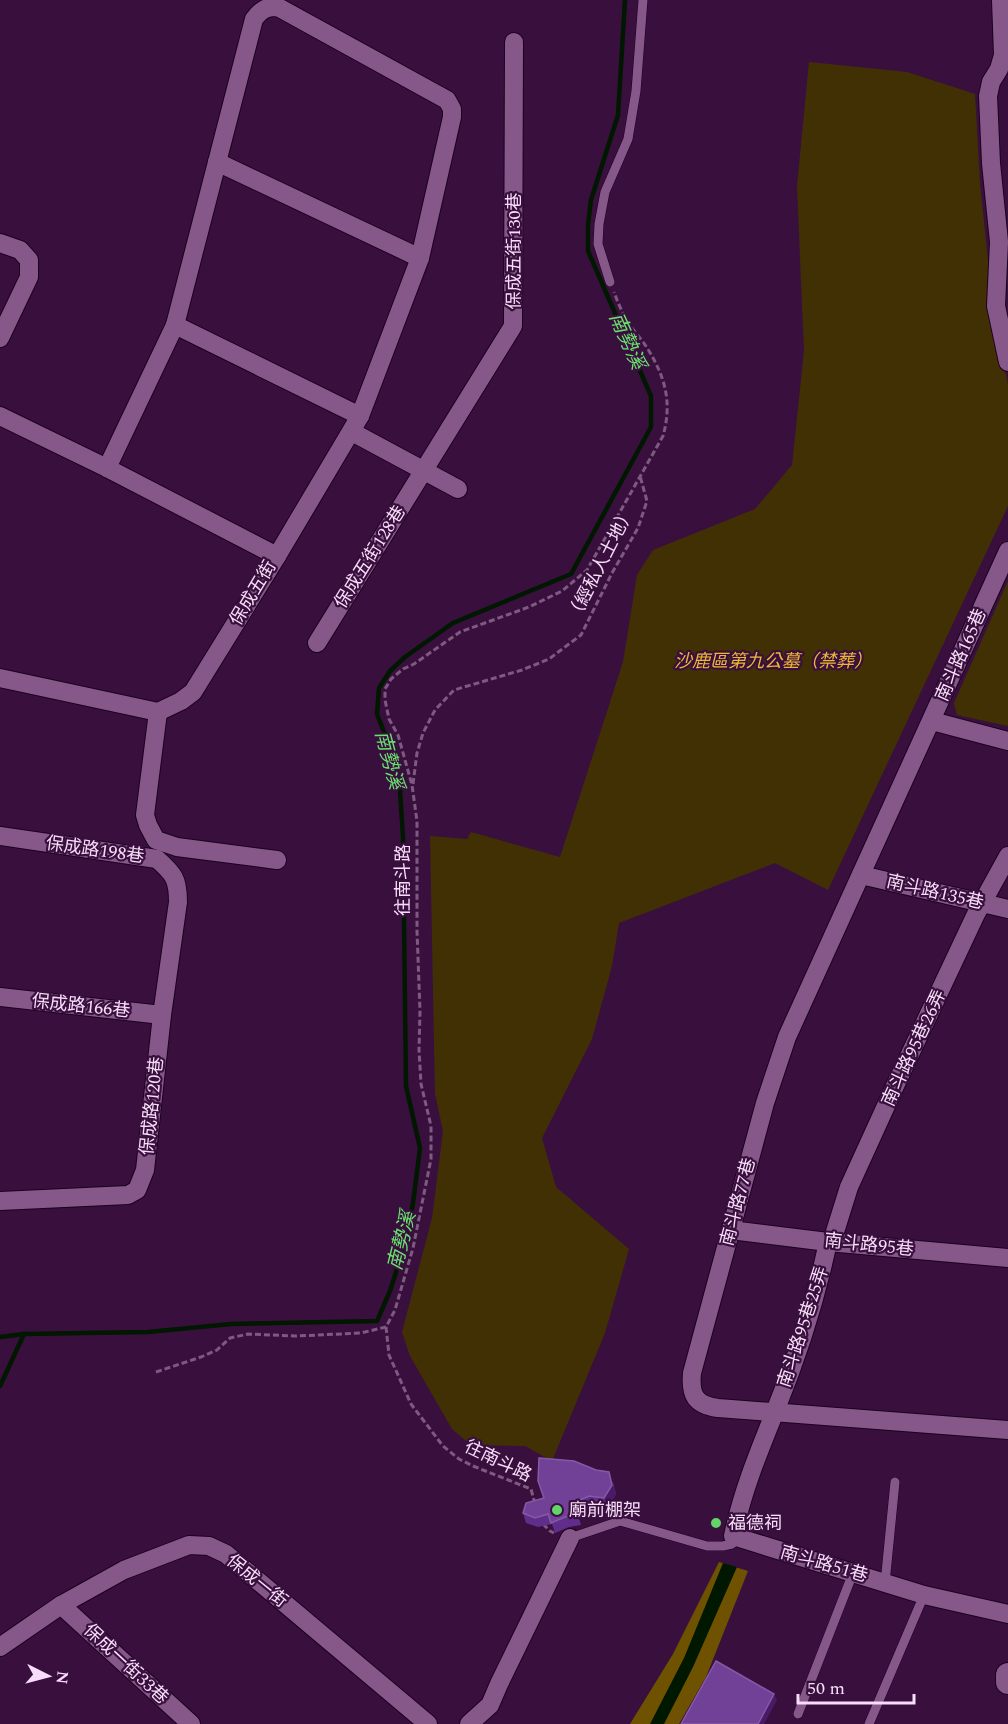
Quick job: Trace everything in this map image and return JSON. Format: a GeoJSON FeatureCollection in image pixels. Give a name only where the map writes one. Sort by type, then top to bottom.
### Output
{"type":"FeatureCollection","features":[{"type":"Feature","properties":{"kind":"street"},"geometry":{"type":"LineString","coordinates":[[1001,0],[1003,55],[988,96],[991,163],[999,242],[996,306],[1008,362]]}},
{"type":"Feature","properties":{"kind":"street"},"geometry":{"type":"LineString","coordinates":[[107,468],[175,325],[254,19],[261,10],[278,7],[447,100],[452,109],[452,117],[420,258],[356,424],[277,556]]}},
{"type":"Feature","properties":{"kind":"street","name":"保成五街130巷"},"geometry":{"type":"LineString","coordinates":[[424,470],[513,326],[514,42]]}},
{"type":"Feature","properties":{"kind":"street"},"geometry":{"type":"LineString","coordinates":[[216,162],[420,258]]}},
{"type":"Feature","properties":{"kind":"street"},"geometry":{"type":"LineString","coordinates":[[0,243],[20,250],[30,260],[29,277],[0,338]]}},
{"type":"Feature","properties":{"kind":"street"},"geometry":{"type":"LineString","coordinates":[[175,325],[356,424],[424,470],[458,489]]}},
{"type":"Feature","properties":{"kind":"street","name":"保成五街"},"geometry":{"type":"LineString","coordinates":[[0,416],[107,468],[277,556],[193,692],[182,701],[158,712]]}},
{"type":"Feature","properties":{"kind":"street","name":"保成五街128巷"},"geometry":{"type":"LineString","coordinates":[[317,643],[424,470]]}},
{"type":"Feature","properties":{"kind":"street","name":"南斗路165巷"},"geometry":{"type":"LineString","coordinates":[[1008,551],[932,721],[1008,741]]}},
{"type":"Feature","properties":{"kind":"street"},"geometry":{"type":"LineString","coordinates":[[0,678],[158,712],[145,815],[156,840],[177,847],[277,860]]}},
{"type":"Feature","properties":{"kind":"street","name":"南斗路77巷"},"geometry":{"type":"LineString","coordinates":[[932,721],[787,1037],[765,1103],[692,1373],[691,1384],[693,1393],[699,1402],[708,1407],[1008,1430]]}},
{"type":"Feature","properties":{"kind":"street","name":"保成路198巷"},"geometry":{"type":"LineString","coordinates":[[0,837],[157,859],[172,872],[178,884]]}},
{"type":"Feature","properties":{"kind":"street","name":"南斗路95巷26弄"},"geometry":{"type":"LineString","coordinates":[[828,1242],[834,1235],[849,1187],[981,903],[1008,856]]}},
{"type":"Feature","properties":{"kind":"street","name":"南斗路135巷"},"geometry":{"type":"LineString","coordinates":[[861,875],[1008,909]]}},
{"type":"Feature","properties":{"kind":"street","name":"保成路120巷"},"geometry":{"type":"LineString","coordinates":[[0,1201],[128,1195],[137,1190],[145,1170],[162,1015],[178,902],[178,884]]}},
{"type":"Feature","properties":{"kind":"street","name":"保成路166巷"},"geometry":{"type":"LineString","coordinates":[[0,997],[162,1015]]}},
{"type":"Feature","properties":{"kind":"street","name":"南斗路95巷"},"geometry":{"type":"LineString","coordinates":[[731,1230],[828,1242],[1008,1258]]}},
{"type":"Feature","properties":{"kind":"street","name":"南斗路95巷25弄"},"geometry":{"type":"LineString","coordinates":[[775,1411],[814,1301],[828,1242]]}},
{"type":"Feature","properties":{"kind":"street"},"geometry":{"type":"LineString","coordinates":[[733,1536],[752,1468],[775,1411]]}},
{"type":"Feature","properties":{"kind":"street","name":"南斗路51巷"},"geometry":{"type":"LineString","coordinates":[[733,1536],[924,1595],[1008,1614]]}},
{"type":"Feature","properties":{"kind":"street"},"geometry":{"type":"LineString","coordinates":[[469,1724],[490,1705],[570,1538]]}},
{"type":"Feature","properties":{"kind":"street","name":"保成一街"},"geometry":{"type":"LineString","coordinates":[[0,1647],[62,1605],[124,1570],[189,1545],[209,1546],[226,1554],[428,1724]]}},
{"type":"Feature","properties":{"kind":"street","name":"保成一街33巷"},"geometry":{"type":"LineString","coordinates":[[62,1605],[191,1724]]}},
{"type":"Feature","properties":{"kind":"street"},"geometry":{"type":"LineString","coordinates":[[1008,1675],[1008,1682]]}},
{"type":"Feature","properties":{"kind":"lane"},"geometry":{"type":"LineString","coordinates":[[610,282],[598,244],[599,224],[605,192],[628,139],[636,91],[643,0]]}},
{"type":"Feature","properties":{"kind":"lane"},"geometry":{"type":"LineString","coordinates":[[885,1583],[895,1482]]}},
{"type":"Feature","properties":{"kind":"lane"},"geometry":{"type":"LineString","coordinates":[[570,1538],[620,1521],[707,1546],[732,1544],[733,1536]]}},
{"type":"Feature","properties":{"kind":"lane"},"geometry":{"type":"LineString","coordinates":[[798,1714],[853,1573]]}},
{"type":"Feature","properties":{"kind":"lane"},"geometry":{"type":"LineString","coordinates":[[869,1724],[924,1595]]}},
{"type":"Feature","properties":{"kind":"path","name":"往南斗路"},"geometry":{"type":"LineString","coordinates":[[536,1506],[531,1489],[473,1466],[459,1459],[443,1446],[411,1404],[389,1355],[386,1327],[395,1310],[413,1248],[431,1159],[431,1126],[422,1084],[419,1050],[417,821],[412,786],[398,735],[389,719],[384,700],[385,689],[391,679],[460,632],[529,607],[562,591],[587,570],[663,436],[668,419],[668,396],[650,352],[628,323],[610,282]]}},
{"type":"Feature","properties":{"kind":"path","name":"（經私人土地）"},"geometry":{"type":"LineString","coordinates":[[412,786],[417,753],[423,733],[435,710],[454,690],[522,670],[549,659],[581,635],[638,528],[647,501],[640,476]]}},
{"type":"Feature","properties":{"kind":"path"},"geometry":{"type":"LineString","coordinates":[[156,1372],[201,1357],[217,1350],[230,1338],[248,1334],[296,1336],[361,1333],[386,1327]]}},
{"type":"Feature","properties":{"kind":"path"},"geometry":{"type":"LineString","coordinates":[[541,1523],[550,1531],[570,1538]]}},
{"type":"Feature","properties":{"kind":"green space","name":"沙鹿區第九公墓（禁葬）"},"geometry":{"type":"Polygon","coordinates":[[[809,62],[907,72],[975,94],[980,184],[993,307],[1008,385],[1008,506],[828,890],[775,863],[619,923],[612,966],[592,1039],[542,1138],[556,1187],[629,1249],[605,1333],[552,1461],[525,1446],[471,1445],[452,1429],[410,1356],[402,1332],[432,1218],[443,1131],[435,1094],[430,836],[467,839],[471,832],[560,857],[623,662],[637,575],[653,550],[755,509],[792,465],[804,351],[797,186],[809,62]]]}},
{"type":"Feature","properties":{"kind":"green space"},"geometry":{"type":"Polygon","coordinates":[[[1008,581],[1008,726],[957,715],[954,703],[1008,581]]]}},
{"type":"Feature","properties":{"kind":"shaded area"},"geometry":{"type":"Polygon","coordinates":[[[719,1562],[748,1571],[706,1677],[679,1724],[630,1724],[673,1654],[719,1562]]]}},
{"type":"Feature","properties":{"kind":"shaded area"},"geometry":{"type":"Polygon","coordinates":[[[723,1563],[737,1567],[693,1667],[664,1724],[650,1724],[684,1658],[723,1563]]]}},
{"type":"Feature","properties":{"kind":"building"},"geometry":{"type":"Polygon","coordinates":[[[539,1458],[574,1461],[596,1470],[609,1472],[612,1485],[604,1498],[589,1496],[573,1503],[577,1515],[551,1523],[548,1514],[535,1518],[523,1513],[526,1503],[544,1498],[538,1481],[539,1458]]]}},
{"type":"Feature","properties":{"kind":"building"},"geometry":{"type":"Polygon","coordinates":[[[716,1661],[774,1694],[758,1724],[681,1724],[716,1661]]]}},
{"type":"Feature","properties":{"kind":"waterway","name":"南勢溪"},"geometry":{"type":"LineString","coordinates":[[0,1337],[24,1334],[148,1332],[231,1324],[377,1321],[390,1291],[405,1244],[420,1148],[406,1086],[403,837],[400,790],[386,737],[377,714],[379,688],[390,671],[405,657],[453,623],[571,574],[651,427],[651,396],[588,251],[591,200],[618,115],[625,0]]}},
{"type":"Feature","properties":{"kind":"waterway"},"geometry":{"type":"LineString","coordinates":[[0,1386],[24,1334]]}},
{"type":"Feature","properties":{"kind":"place","name":"廟前棚架"},"geometry":{"type":"Point","coordinates":[557,1510]}},
{"type":"Feature","properties":{"kind":"place","name":"福德祠"},"geometry":{"type":"Point","coordinates":[716,1523]}}]}
